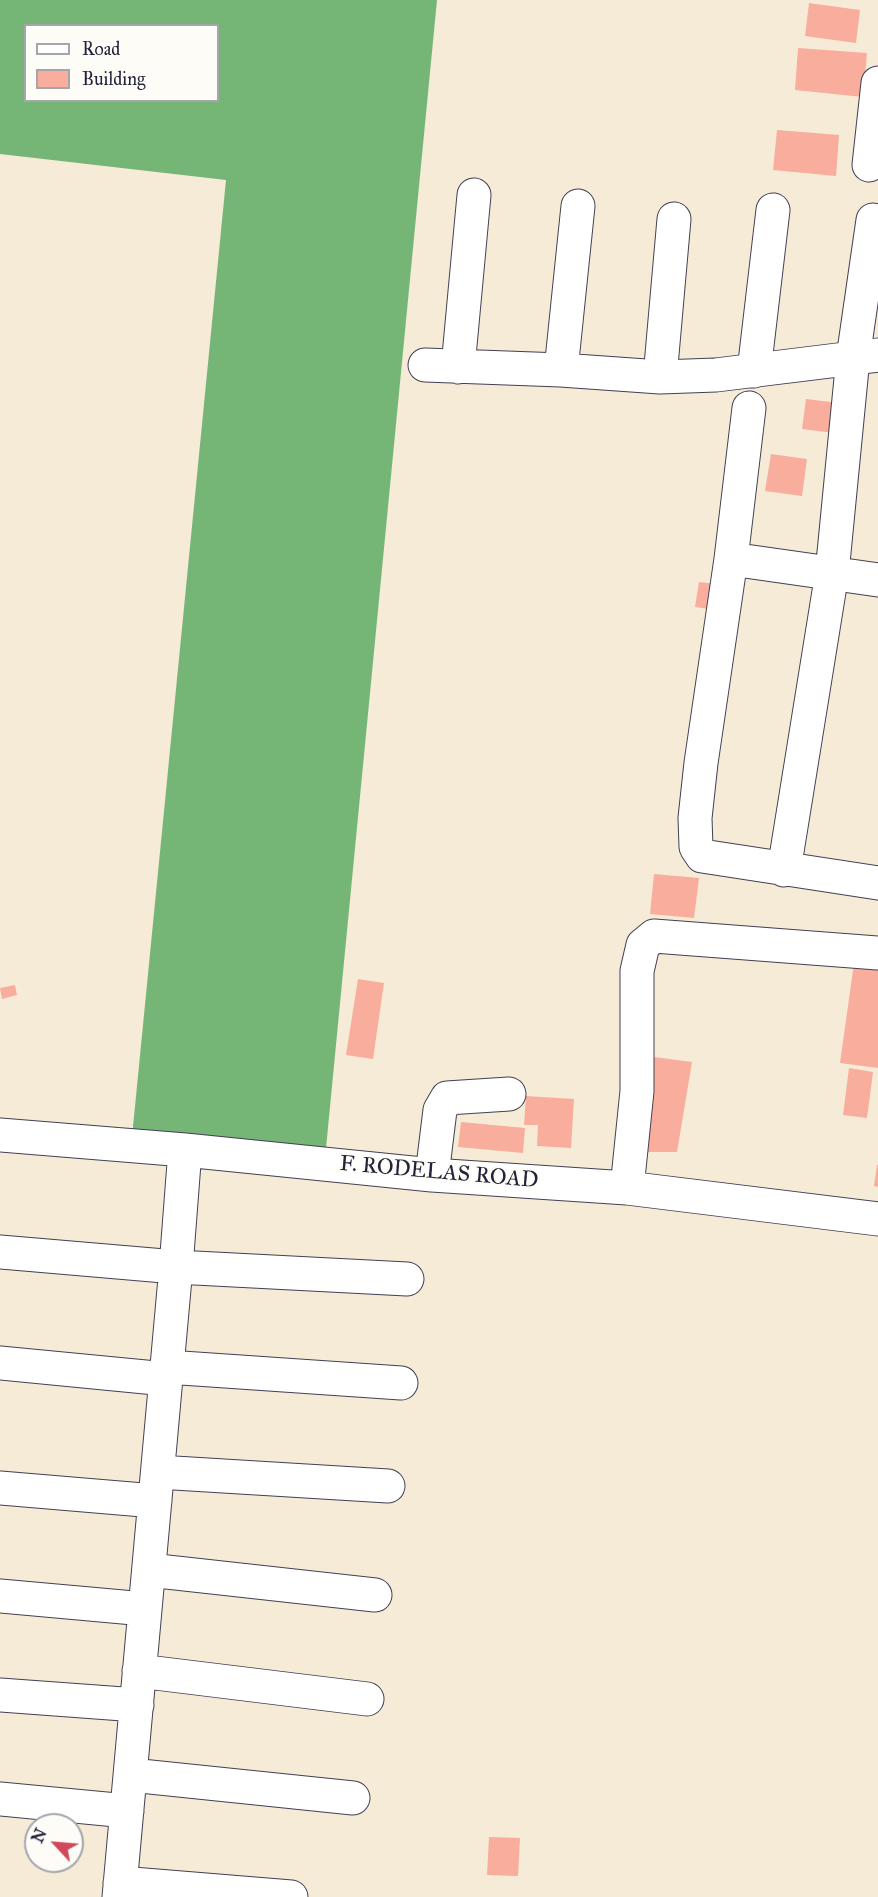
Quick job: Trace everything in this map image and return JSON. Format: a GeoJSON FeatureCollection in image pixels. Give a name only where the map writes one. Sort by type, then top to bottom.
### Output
{"type":"FeatureCollection","features":[{"type":"Feature","properties":{"kind":"street"},"geometry":{"type":"LineString","coordinates":[[869,165],[878,83]]}},
{"type":"Feature","properties":{"kind":"street"},"geometry":{"type":"LineString","coordinates":[[458,367],[474,195]]}},
{"type":"Feature","properties":{"kind":"street"},"geometry":{"type":"LineString","coordinates":[[561,370],[578,206]]}},
{"type":"Feature","properties":{"kind":"street"},"geometry":{"type":"LineString","coordinates":[[754,371],[773,210]]}},
{"type":"Feature","properties":{"kind":"street"},"geometry":{"type":"LineString","coordinates":[[660,377],[674,219]]}},
{"type":"Feature","properties":{"kind":"street"},"geometry":{"type":"LineString","coordinates":[[784,870],[865,356],[873,220]]}},
{"type":"Feature","properties":{"kind":"street"},"geometry":{"type":"LineString","coordinates":[[425,365],[561,370],[660,377],[716,375],[865,356]]}},
{"type":"Feature","properties":{"kind":"street"},"geometry":{"type":"LineString","coordinates":[[748,408],[731,559],[700,763],[695,818],[696,847],[702,856],[878,883]]}},
{"type":"Feature","properties":{"kind":"street"},"geometry":{"type":"LineString","coordinates":[[731,559],[878,580]]}},
{"type":"Feature","properties":{"kind":"street"},"geometry":{"type":"LineString","coordinates":[[627,1188],[637,1091],[637,971],[643,945],[654,936],[878,953]]}},
{"type":"Feature","properties":{"kind":"street"},"geometry":{"type":"LineString","coordinates":[[432,1175],[440,1110],[447,1098],[509,1094]]}},
{"type":"Feature","properties":{"kind":"street","name":"F. RODELAS ROAD"},"geometry":{"type":"LineString","coordinates":[[0,1135],[185,1150],[432,1175],[627,1188],[878,1219]]}},
{"type":"Feature","properties":{"kind":"street"},"geometry":{"type":"LineString","coordinates":[[185,1150],[157,1487],[119,1890],[291,1897]]}},
{"type":"Feature","properties":{"kind":"street"},"geometry":{"type":"LineString","coordinates":[[0,1252],[176,1267],[407,1279]]}},
{"type":"Feature","properties":{"kind":"street"},"geometry":{"type":"LineString","coordinates":[[0,1363],[401,1383]]}},
{"type":"Feature","properties":{"kind":"street"},"geometry":{"type":"LineString","coordinates":[[0,1488],[387,1486]]}},
{"type":"Feature","properties":{"kind":"street"},"geometry":{"type":"LineString","coordinates":[[149,1570],[375,1595]]}},
{"type":"Feature","properties":{"kind":"street"},"geometry":{"type":"LineString","coordinates":[[0,1596],[145,1610]]}},
{"type":"Feature","properties":{"kind":"street"},"geometry":{"type":"LineString","coordinates":[[139,1671],[367,1699]]}},
{"type":"Feature","properties":{"kind":"street"},"geometry":{"type":"LineString","coordinates":[[0,1695],[137,1705]]}},
{"type":"Feature","properties":{"kind":"street"},"geometry":{"type":"LineString","coordinates":[[131,1775],[353,1798]]}},
{"type":"Feature","properties":{"kind":"street"},"geometry":{"type":"LineString","coordinates":[[0,1799],[127,1811]]}},
{"type":"Feature","properties":{"kind":"green space"},"geometry":{"type":"Polygon","coordinates":[[[0,0],[437,0],[326,1148],[132,1137],[226,180],[0,154],[0,0]]]}},
{"type":"Feature","properties":{"kind":"building"},"geometry":{"type":"Polygon","coordinates":[[[809,3],[860,10],[856,43],[805,36],[809,3]]]}},
{"type":"Feature","properties":{"kind":"building"},"geometry":{"type":"Polygon","coordinates":[[[798,48],[867,53],[863,97],[795,90],[798,48]]]}},
{"type":"Feature","properties":{"kind":"building"},"geometry":{"type":"Polygon","coordinates":[[[777,130],[839,135],[836,176],[773,170],[777,130]]]}},
{"type":"Feature","properties":{"kind":"building"},"geometry":{"type":"Polygon","coordinates":[[[806,399],[847,404],[843,434],[802,429],[806,399]]]}},
{"type":"Feature","properties":{"kind":"building"},"geometry":{"type":"Polygon","coordinates":[[[771,454],[807,459],[802,496],[765,491],[771,454]]]}},
{"type":"Feature","properties":{"kind":"building"},"geometry":{"type":"Polygon","coordinates":[[[699,582],[726,585],[722,611],[695,607],[699,582]]]}},
{"type":"Feature","properties":{"kind":"building"},"geometry":{"type":"Polygon","coordinates":[[[654,874],[699,878],[694,918],[650,914],[654,874]]]}},
{"type":"Feature","properties":{"kind":"building"},"geometry":{"type":"Polygon","coordinates":[[[854,963],[878,966],[878,1068],[840,1063],[854,963]]]}},
{"type":"Feature","properties":{"kind":"building"},"geometry":{"type":"Polygon","coordinates":[[[358,979],[384,983],[373,1059],[346,1055],[358,979]]]}},
{"type":"Feature","properties":{"kind":"building"},"geometry":{"type":"Polygon","coordinates":[[[15,985],[17,995],[2,999],[0,988],[15,985]]]}},
{"type":"Feature","properties":{"kind":"building"},"geometry":{"type":"Polygon","coordinates":[[[654,1057],[692,1062],[677,1152],[646,1152],[654,1057]]]}},
{"type":"Feature","properties":{"kind":"building"},"geometry":{"type":"Polygon","coordinates":[[[849,1068],[873,1072],[867,1118],[843,1115],[849,1068]]]}},
{"type":"Feature","properties":{"kind":"building"},"geometry":{"type":"Polygon","coordinates":[[[526,1096],[574,1099],[571,1148],[537,1146],[538,1125],[524,1125],[526,1096]]]}},
{"type":"Feature","properties":{"kind":"building"},"geometry":{"type":"Polygon","coordinates":[[[461,1122],[525,1128],[523,1153],[458,1147],[461,1122]]]}},
{"type":"Feature","properties":{"kind":"building"},"geometry":{"type":"Polygon","coordinates":[[[878,1165],[878,1187],[874,1186],[878,1165]]]}},
{"type":"Feature","properties":{"kind":"building"},"geometry":{"type":"Polygon","coordinates":[[[489,1837],[520,1838],[518,1876],[487,1875],[489,1837]]]}}]}
